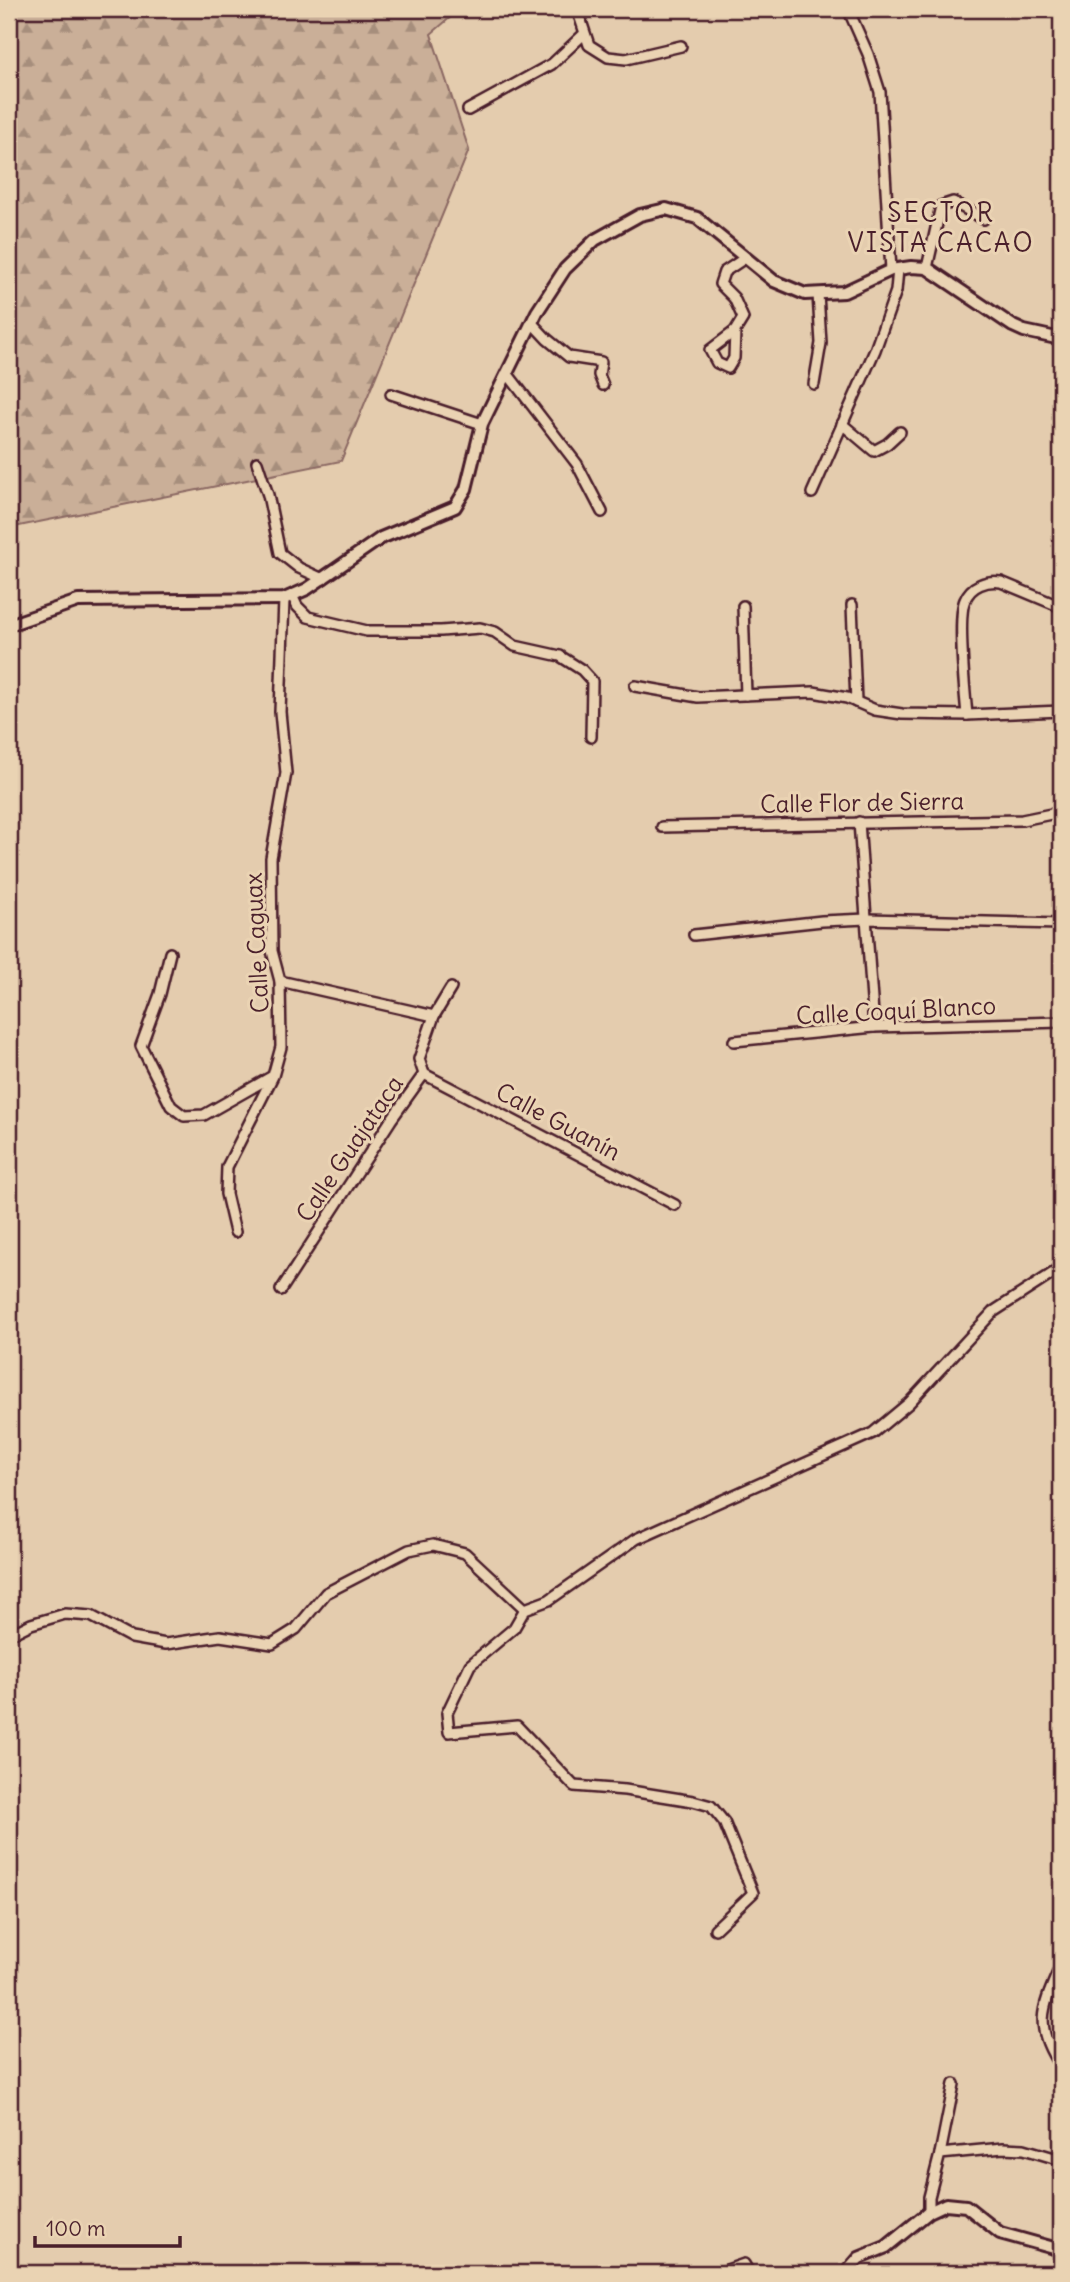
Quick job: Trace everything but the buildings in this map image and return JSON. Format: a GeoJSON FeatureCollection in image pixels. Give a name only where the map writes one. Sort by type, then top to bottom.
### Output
{"type":"FeatureCollection","features":[{"type":"Feature","properties":{"kind":"street"},"geometry":{"type":"LineString","coordinates":[[577,9],[589,45],[608,57],[626,59],[681,46]]}},
{"type":"Feature","properties":{"kind":"street"},"geometry":{"type":"LineString","coordinates":[[812,493],[875,350],[896,291],[880,92],[868,54],[848,9]]}},
{"type":"Feature","properties":{"kind":"street"},"geometry":{"type":"LineString","coordinates":[[468,110],[552,64],[584,34]]}},
{"type":"Feature","properties":{"kind":"street"},"geometry":{"type":"LineString","coordinates":[[927,268],[941,206],[953,202],[984,219]]}},
{"type":"Feature","properties":{"kind":"street"},"geometry":{"type":"LineString","coordinates":[[9,625],[78,601],[288,597],[323,579],[381,538],[455,507],[466,489],[482,424],[531,323],[565,269],[595,240],[640,215],[666,209],[697,218],[774,281],[805,295],[844,292],[895,269],[927,268],[1013,326],[1061,339]]}},
{"type":"Feature","properties":{"kind":"street"},"geometry":{"type":"LineString","coordinates":[[735,331],[743,318],[734,298],[720,284],[724,272],[745,258]]}},
{"type":"Feature","properties":{"kind":"street"},"geometry":{"type":"LineString","coordinates":[[814,384],[821,343],[818,294]]}},
{"type":"Feature","properties":{"kind":"street"},"geometry":{"type":"LineString","coordinates":[[531,323],[569,357],[601,362],[599,375],[603,385]]}},
{"type":"Feature","properties":{"kind":"street"},"geometry":{"type":"LineString","coordinates":[[507,373],[576,464],[602,512]]}},
{"type":"Feature","properties":{"kind":"street"},"geometry":{"type":"LineString","coordinates":[[391,394],[482,424]]}},
{"type":"Feature","properties":{"kind":"street"},"geometry":{"type":"LineString","coordinates":[[842,424],[874,451],[900,432]]}},
{"type":"Feature","properties":{"kind":"street"},"geometry":{"type":"LineString","coordinates":[[257,462],[268,495],[280,553],[299,568],[323,579]]}},
{"type":"Feature","properties":{"kind":"street"},"geometry":{"type":"LineString","coordinates":[[967,715],[962,628],[964,601],[972,590],[980,584],[1001,582],[1061,607]]}},
{"type":"Feature","properties":{"kind":"street"},"geometry":{"type":"LineString","coordinates":[[288,597],[308,617],[367,631],[480,628],[495,632],[516,646],[560,656],[582,670],[592,681],[591,737]]}},
{"type":"Feature","properties":{"kind":"street","name":"Calle Caguax"},"geometry":{"type":"LineString","coordinates":[[235,1232],[226,1194],[227,1167],[273,1076],[281,1047],[280,981],[272,951],[271,858],[286,773],[280,712],[288,597]]}},
{"type":"Feature","properties":{"kind":"street"},"geometry":{"type":"LineString","coordinates":[[852,605],[856,702]]}},
{"type":"Feature","properties":{"kind":"street"},"geometry":{"type":"LineString","coordinates":[[743,606],[746,695]]}},
{"type":"Feature","properties":{"kind":"street"},"geometry":{"type":"LineString","coordinates":[[635,686],[698,697],[813,692],[847,698],[875,710],[902,714],[967,715],[1061,710]]}},
{"type":"Feature","properties":{"kind":"street","name":"Calle Flor de Sierra"},"geometry":{"type":"LineString","coordinates":[[662,827],[1021,820],[1061,811]]}},
{"type":"Feature","properties":{"kind":"street"},"geometry":{"type":"LineString","coordinates":[[859,822],[874,1027]]}},
{"type":"Feature","properties":{"kind":"street"},"geometry":{"type":"LineString","coordinates":[[694,935],[821,921],[867,919],[1061,924]]}},
{"type":"Feature","properties":{"kind":"street"},"geometry":{"type":"LineString","coordinates":[[170,953],[160,994],[141,1046],[171,1106],[184,1115],[204,1115],[273,1076]]}},
{"type":"Feature","properties":{"kind":"street"},"geometry":{"type":"LineString","coordinates":[[280,981],[434,1016]]}},
{"type":"Feature","properties":{"kind":"street","name":"Calle Guajataca"},"geometry":{"type":"LineString","coordinates":[[281,1290],[391,1120],[424,1074],[419,1059],[434,1016],[451,988]]}},
{"type":"Feature","properties":{"kind":"street","name":"Calle Coquí Blanco"},"geometry":{"type":"LineString","coordinates":[[734,1041],[874,1027],[1061,1022]]}},
{"type":"Feature","properties":{"kind":"street","name":"Calle Guanín"},"geometry":{"type":"LineString","coordinates":[[424,1074],[675,1205]]}},
{"type":"Feature","properties":{"kind":"street"},"geometry":{"type":"LineString","coordinates":[[715,1929],[753,1893],[724,1822],[710,1806],[625,1790],[575,1786],[517,1726],[449,1732],[447,1713],[470,1665],[514,1628],[525,1609],[549,1600],[636,1539],[873,1433],[909,1403],[993,1312],[1061,1268]]}},
{"type":"Feature","properties":{"kind":"street"},"geometry":{"type":"LineString","coordinates":[[9,1635],[31,1624],[65,1614],[91,1616],[132,1638],[166,1644],[220,1636],[272,1644],[296,1629],[326,1593],[409,1550],[433,1545],[465,1553],[525,1609]]}},
{"type":"Feature","properties":{"kind":"street"},"geometry":{"type":"LineString","coordinates":[[1061,1965],[1042,2010],[1047,2042],[1061,2067]]}},
{"type":"Feature","properties":{"kind":"street"},"geometry":{"type":"LineString","coordinates":[[929,2212],[929,2197],[954,2084]]}},
{"type":"Feature","properties":{"kind":"street"},"geometry":{"type":"LineString","coordinates":[[940,2154],[1003,2148],[1024,2149],[1061,2160]]}},
{"type":"Feature","properties":{"kind":"street"},"geometry":{"type":"LineString","coordinates":[[846,2273],[859,2258],[887,2247],[929,2212],[946,2204],[966,2206],[1000,2233],[1061,2250]]}},
{"type":"Feature","properties":{"kind":"street"},"geometry":{"type":"LineString","coordinates":[[718,2273],[744,2264],[750,2273]]}},
{"type":"Feature","properties":{"kind":"green space"},"geometry":{"type":"Polygon","coordinates":[[[9,9],[460,9],[431,34],[469,150],[341,461],[9,528],[9,9]]]}},
{"type":"Feature","properties":{"kind":"district","name":"SECTOR VISTA CACAO"},"geometry":{"type":"Point","coordinates":[941,228]}}]}
